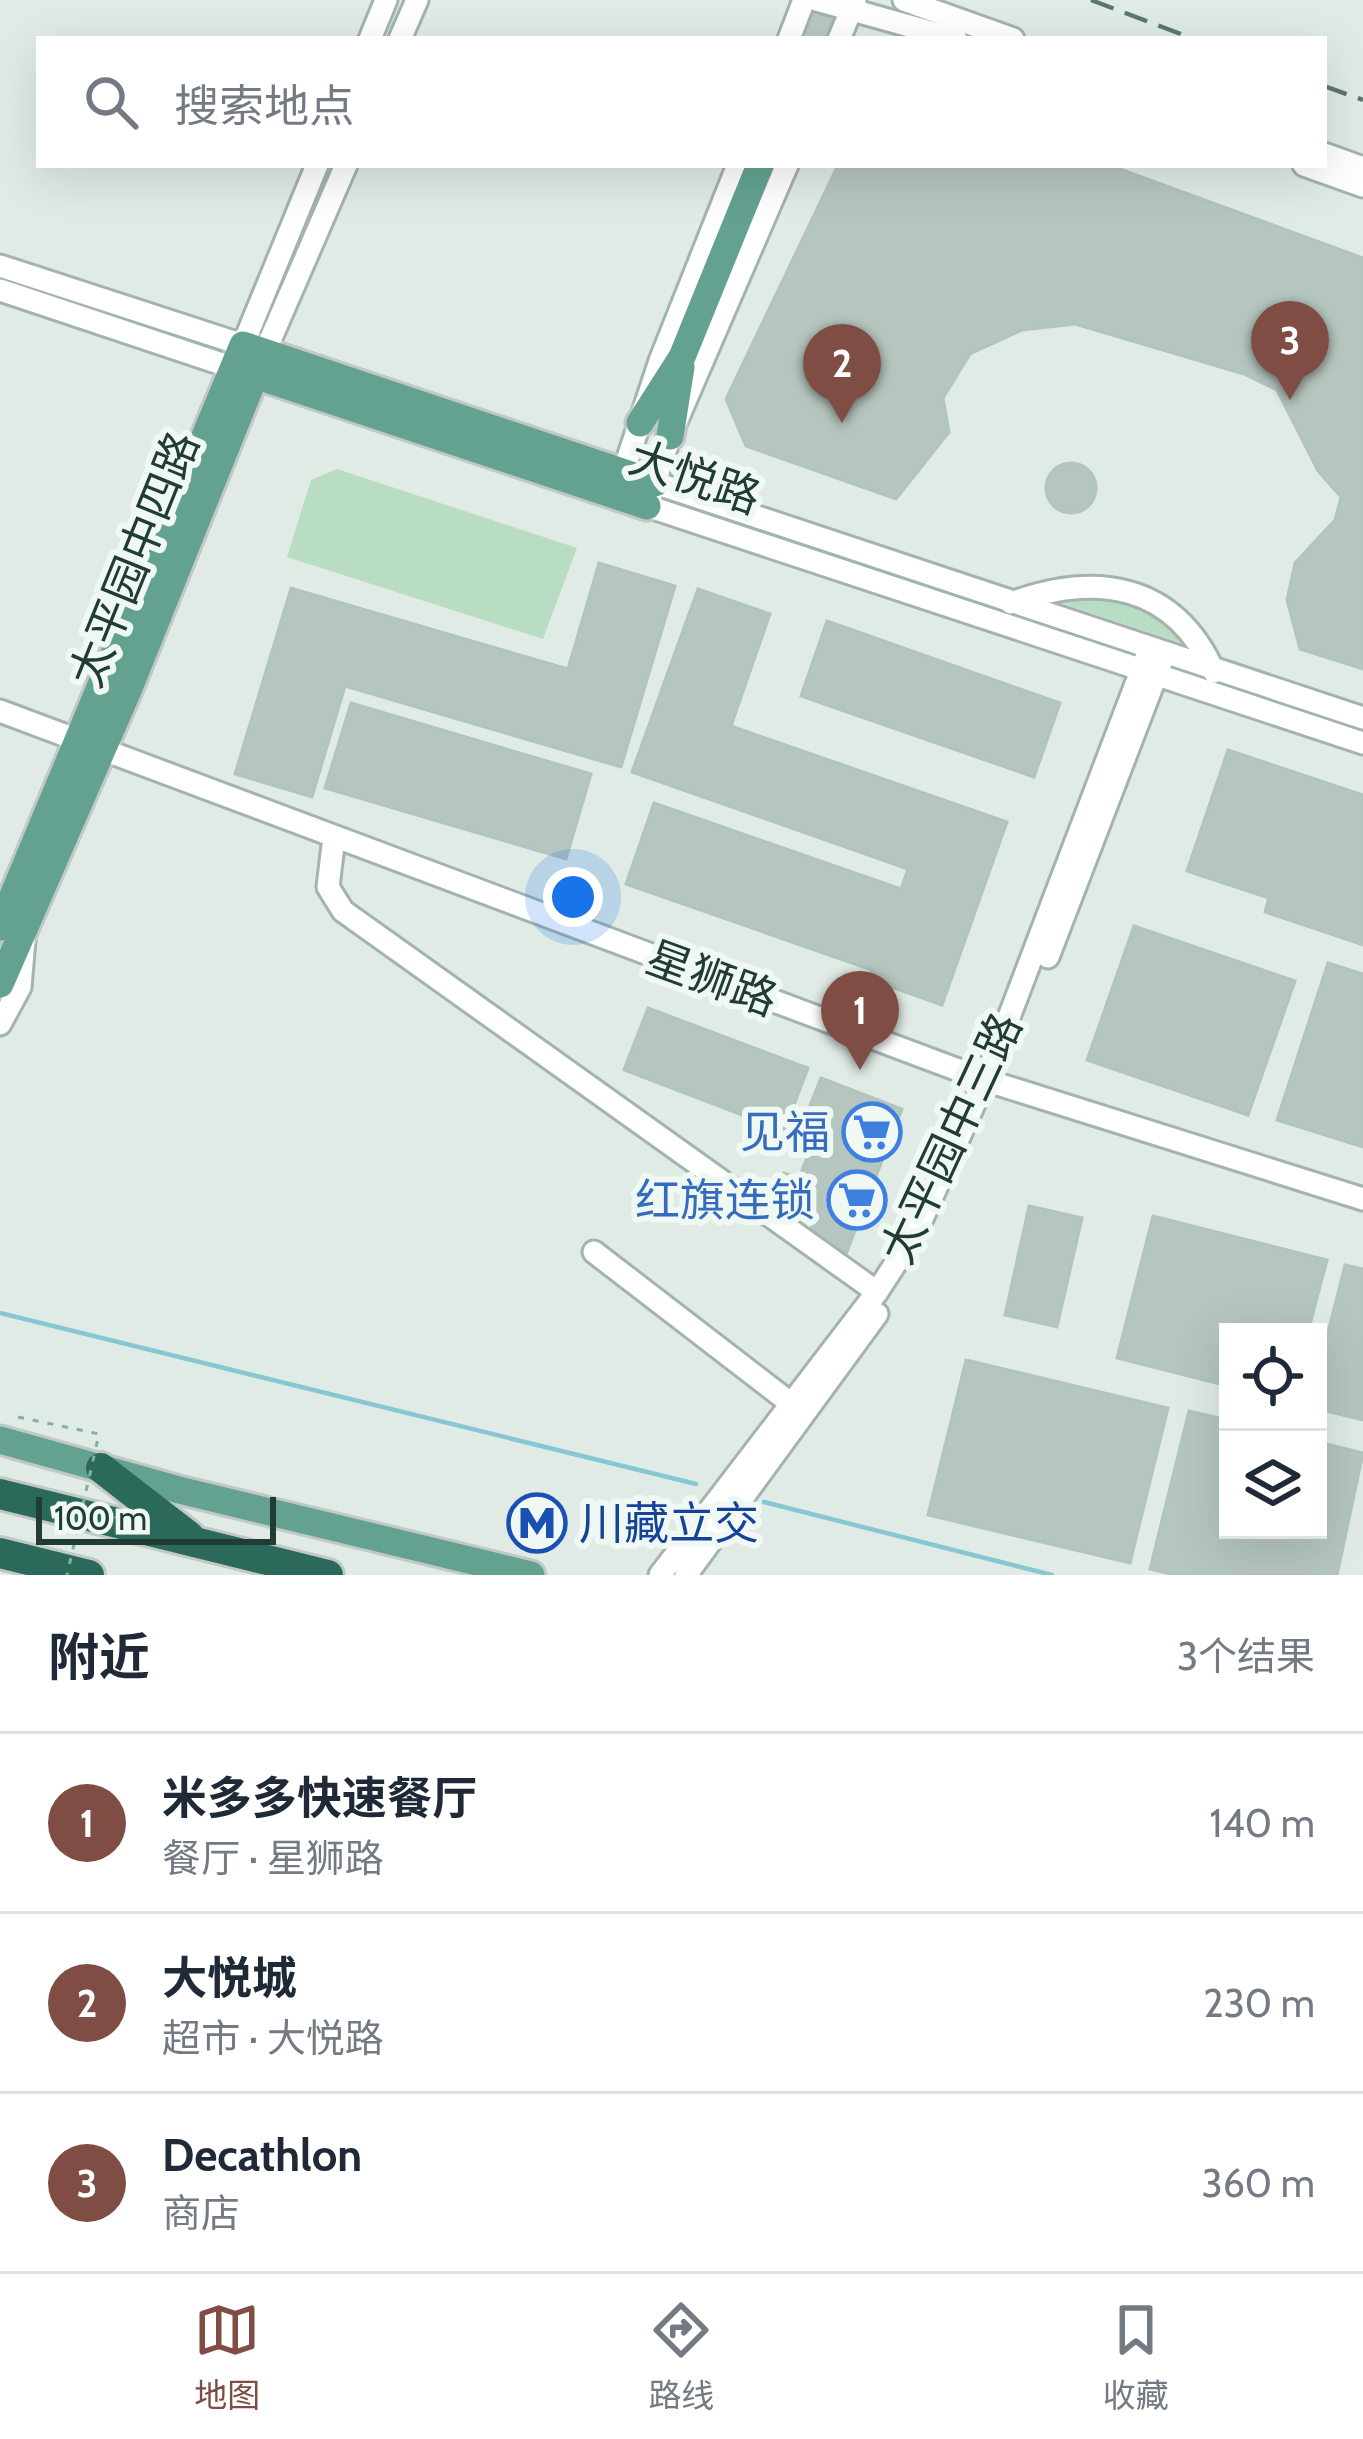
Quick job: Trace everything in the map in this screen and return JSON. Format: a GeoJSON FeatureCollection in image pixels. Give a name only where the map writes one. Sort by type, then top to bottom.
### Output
{"type":"FeatureCollection","features":[{"type":"Feature","properties":{"kind":"highway"},"geometry":{"type":"LineString","coordinates":[[101,1468],[199,1544]]}},
{"type":"Feature","properties":{"kind":"highway"},"geometry":{"type":"LineString","coordinates":[[0,1494],[328,1575]]}},
{"type":"Feature","properties":{"kind":"highway"},"geometry":{"type":"LineString","coordinates":[[0,1553],[89,1575]]}},
{"type":"Feature","properties":{"kind":"main road"},"geometry":{"type":"LineString","coordinates":[[640,423],[682,357],[759,168]]}},
{"type":"Feature","properties":{"kind":"main road"},"geometry":{"type":"LineString","coordinates":[[670,436],[682,357]]}},
{"type":"Feature","properties":{"kind":"main road","name":"大悦路"},"geometry":{"type":"LineString","coordinates":[[249,360],[651,494]]}},
{"type":"Feature","properties":{"kind":"main road","name":"太平园中四路"},"geometry":{"type":"LineString","coordinates":[[0,984],[8,923],[249,360]]}},
{"type":"Feature","properties":{"kind":"main road"},"geometry":{"type":"LineString","coordinates":[[9,1428],[101,1468],[531,1575]]}},
{"type":"Feature","properties":{"kind":"street"},"geometry":{"type":"LineString","coordinates":[[371,36],[386,0]]}},
{"type":"Feature","properties":{"kind":"street"},"geometry":{"type":"LineString","coordinates":[[401,36],[417,0]]}},
{"type":"Feature","properties":{"kind":"street"},"geometry":{"type":"LineString","coordinates":[[790,36],[804,0]]}},
{"type":"Feature","properties":{"kind":"street"},"geometry":{"type":"LineString","coordinates":[[817,0],[853,5],[947,36]]}},
{"type":"Feature","properties":{"kind":"street"},"geometry":{"type":"LineString","coordinates":[[904,0],[1005,36]]}},
{"type":"Feature","properties":{"kind":"street"},"geometry":{"type":"LineString","coordinates":[[840,36],[853,5]]}},
{"type":"Feature","properties":{"kind":"street"},"geometry":{"type":"LineString","coordinates":[[1327,155],[1363,169]]}},
{"type":"Feature","properties":{"kind":"street"},"geometry":{"type":"LineString","coordinates":[[0,266],[249,360],[316,168]]}},
{"type":"Feature","properties":{"kind":"street","name":"太平园中四路"},"geometry":{"type":"LineString","coordinates":[[249,360],[345,168]]}},
{"type":"Feature","properties":{"kind":"street"},"geometry":{"type":"LineString","coordinates":[[620,482],[737,168]]}},
{"type":"Feature","properties":{"kind":"street"},"geometry":{"type":"LineString","coordinates":[[787,168],[670,436],[651,494],[1011,603],[1153,663],[1214,672],[1363,718]]}},
{"type":"Feature","properties":{"kind":"street"},"geometry":{"type":"LineString","coordinates":[[1312,168],[1363,186]]}},
{"type":"Feature","properties":{"kind":"street","name":"大悦路"},"geometry":{"type":"LineString","coordinates":[[0,290],[249,360]]}},
{"type":"Feature","properties":{"kind":"street","name":"大悦路"},"geometry":{"type":"LineString","coordinates":[[651,494],[1153,663],[1363,743]]}},
{"type":"Feature","properties":{"kind":"street"},"geometry":{"type":"LineString","coordinates":[[1011,603],[1048,590],[1089,584],[1131,592],[1173,613],[1198,638],[1214,672]]}},
{"type":"Feature","properties":{"kind":"street","name":"太平园中三路"},"geometry":{"type":"LineString","coordinates":[[686,1575],[894,1291],[924,1242],[992,1082],[1153,663]]}},
{"type":"Feature","properties":{"kind":"street","name":"星狮路"},"geometry":{"type":"LineString","coordinates":[[0,711],[992,1082],[1363,1199]]}},
{"type":"Feature","properties":{"kind":"street"},"geometry":{"type":"LineString","coordinates":[[334,837],[328,887],[343,910],[878,1292]]}},
{"type":"Feature","properties":{"kind":"street"},"geometry":{"type":"LineString","coordinates":[[0,1024],[20,987],[8,923]]}},
{"type":"Feature","properties":{"kind":"street","name":"太平园中三路"},"geometry":{"type":"LineString","coordinates":[[660,1575],[878,1292],[916,1232],[992,1082]]}},
{"type":"Feature","properties":{"kind":"street"},"geometry":{"type":"LineString","coordinates":[[594,1252],[789,1402]]}},
{"type":"Feature","properties":{"kind":"path"},"geometry":{"type":"LineString","coordinates":[[9,1428],[99,1434],[67,1575]]}},
{"type":"Feature","properties":{"kind":"green space"},"geometry":{"type":"Polygon","coordinates":[[[337,469],[577,548],[543,639],[287,557],[311,480],[337,469]]]}},
{"type":"Feature","properties":{"kind":"green space"},"geometry":{"type":"Polygon","coordinates":[[[1071,595],[1138,607],[1194,647],[1052,600],[1071,595]]]}},
{"type":"Feature","properties":{"kind":"building"},"geometry":{"type":"Polygon","coordinates":[[[837,168],[1117,168],[1363,258],[1363,669],[1300,649],[1287,600],[1295,563],[1335,520],[1341,497],[1318,471],[1277,390],[1244,374],[1075,324],[1022,330],[970,354],[943,398],[949,432],[896,499],[746,446],[726,399],[837,168]]]}},
{"type":"Feature","properties":{"kind":"building"},"geometry":{"type":"Polygon","coordinates":[[[1071,463],[1088,471],[1096,488],[1088,505],[1071,513],[1054,505],[1046,488],[1054,471],[1071,463]]]}},
{"type":"Feature","properties":{"kind":"building"},"geometry":{"type":"Polygon","coordinates":[[[599,563],[675,586],[621,767],[345,686],[312,797],[235,774],[291,588],[568,669],[599,563]]]}},
{"type":"Feature","properties":{"kind":"building"},"geometry":{"type":"Polygon","coordinates":[[[698,589],[770,614],[731,726],[1007,822],[942,1005],[869,979],[872,970],[626,884],[654,803],[901,889],[908,869],[632,772],[698,589]]]}},
{"type":"Feature","properties":{"kind":"building"},"geometry":{"type":"Polygon","coordinates":[[[827,621],[1060,703],[1034,777],[801,696],[827,621]]]}},
{"type":"Feature","properties":{"kind":"building"},"geometry":{"type":"Polygon","coordinates":[[[351,703],[591,774],[566,859],[325,788],[351,703]]]}},
{"type":"Feature","properties":{"kind":"building"},"geometry":{"type":"Polygon","coordinates":[[[1228,750],[1363,795],[1363,945],[1265,912],[1269,898],[1187,871],[1228,750]]]}},
{"type":"Feature","properties":{"kind":"building"},"geometry":{"type":"Polygon","coordinates":[[[1134,926],[1295,981],[1248,1115],[1087,1060],[1134,926]]]}},
{"type":"Feature","properties":{"kind":"building"},"geometry":{"type":"Polygon","coordinates":[[[1328,963],[1363,974],[1363,1147],[1277,1120],[1328,963]]]}},
{"type":"Feature","properties":{"kind":"building"},"geometry":{"type":"Polygon","coordinates":[[[648,1008],[808,1068],[784,1131],[624,1070],[648,1008]]]}},
{"type":"Feature","properties":{"kind":"building"},"geometry":{"type":"Polygon","coordinates":[[[821,1078],[902,1109],[846,1254],[809,1233],[814,1222],[768,1207],[784,1173],[799,1178],[820,1124],[805,1118],[821,1078]]]}},
{"type":"Feature","properties":{"kind":"building"},"geometry":{"type":"Polygon","coordinates":[[[1029,1206],[1082,1218],[1057,1327],[1005,1315],[1029,1206]]]}},
{"type":"Feature","properties":{"kind":"building"},"geometry":{"type":"Polygon","coordinates":[[[1153,1216],[1327,1260],[1310,1323],[1219,1323],[1219,1384],[1117,1358],[1153,1216]]]}},
{"type":"Feature","properties":{"kind":"building"},"geometry":{"type":"Polygon","coordinates":[[[1345,1265],[1363,1269],[1363,1420],[1327,1411],[1327,1336],[1345,1265]]]}},
{"type":"Feature","properties":{"kind":"building"},"geometry":{"type":"Polygon","coordinates":[[[966,1360],[1168,1408],[1130,1563],[928,1515],[966,1360]]]}},
{"type":"Feature","properties":{"kind":"building"},"geometry":{"type":"Polygon","coordinates":[[[1189,1411],[1219,1418],[1219,1539],[1327,1539],[1327,1444],[1363,1453],[1337,1575],[1175,1575],[1150,1569],[1189,1411]]]}},
{"type":"Feature","properties":{"kind":"waterway"},"geometry":{"type":"LineString","coordinates":[[0,1313],[696,1484]]}},
{"type":"Feature","properties":{"kind":"waterway"},"geometry":{"type":"LineString","coordinates":[[764,1502],[1052,1575]]}},
{"type":"Feature","properties":{"kind":"tunnel"},"geometry":{"type":"LineString","coordinates":[[813,36],[830,0]]}},
{"type":"Feature","properties":{"kind":"railway"},"geometry":{"type":"LineString","coordinates":[[1091,0],[1186,36]]}},
{"type":"Feature","properties":{"kind":"railway"},"geometry":{"type":"LineString","coordinates":[[1327,87],[1363,100]]}},
{"type":"Feature","properties":{"kind":"place","name":"Decathlon"},"geometry":{"type":"Point","coordinates":[1290,400]}},
{"type":"Feature","properties":{"kind":"place","name":"大悦城"},"geometry":{"type":"Point","coordinates":[842,423]}},
{"type":"Feature","properties":{"kind":"place","name":"米多多快速餐厅"},"geometry":{"type":"Point","coordinates":[860,1070]}},
{"type":"Feature","properties":{"kind":"place","name":"见福"},"geometry":{"type":"Point","coordinates":[872,1132]}},
{"type":"Feature","properties":{"kind":"place","name":"红旗连锁"},"geometry":{"type":"Point","coordinates":[857,1200]}},
{"type":"Feature","properties":{"kind":"place","name":"川藏立交"},"geometry":{"type":"Point","coordinates":[537,1523]}}]}
